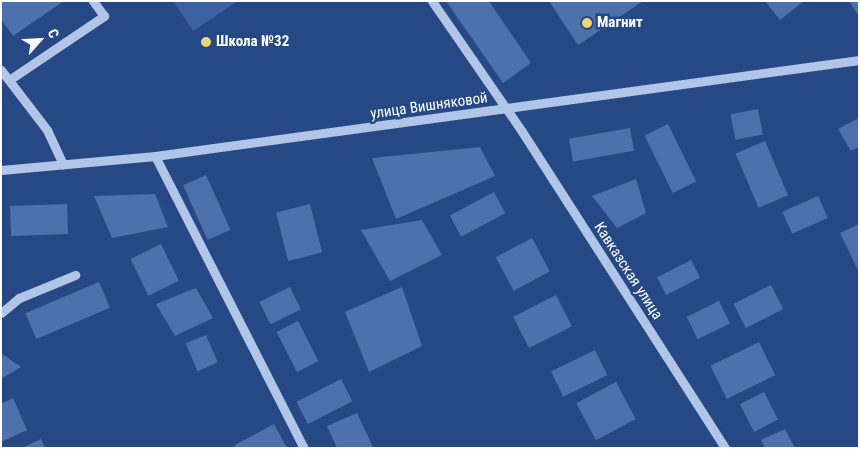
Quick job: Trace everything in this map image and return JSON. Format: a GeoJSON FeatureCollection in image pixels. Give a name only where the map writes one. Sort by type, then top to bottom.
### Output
{"type":"FeatureCollection","features":[{"type":"Feature","properties":{"kind":"street"},"geometry":{"type":"LineString","coordinates":[[9,80],[104,16],[93,1]]}},
{"type":"Feature","properties":{"kind":"street","name":"Кавказская улица"},"geometry":{"type":"LineString","coordinates":[[432,1],[508,109],[725,448]]}},
{"type":"Feature","properties":{"kind":"street","name":"улица Вишняковой"},"geometry":{"type":"LineString","coordinates":[[1,170],[155,156],[859,60]]}},
{"type":"Feature","properties":{"kind":"street"},"geometry":{"type":"LineString","coordinates":[[1,70],[47,130],[63,164]]}},
{"type":"Feature","properties":{"kind":"street"},"geometry":{"type":"LineString","coordinates":[[155,156],[304,448]]}},
{"type":"Feature","properties":{"kind":"street"},"geometry":{"type":"LineString","coordinates":[[1,313],[19,298],[75,276]]}},
{"type":"Feature","properties":{"kind":"shaded area"},"geometry":{"type":"Polygon","coordinates":[[[173,1],[238,1],[193,31],[173,1]]]}},
{"type":"Feature","properties":{"kind":"building"},"geometry":{"type":"Polygon","coordinates":[[[1,1],[64,1],[13,36],[1,19],[1,1]]]}},
{"type":"Feature","properties":{"kind":"building"},"geometry":{"type":"Polygon","coordinates":[[[446,1],[489,1],[531,63],[503,83],[446,1]]]}},
{"type":"Feature","properties":{"kind":"building","name":"Магнит"},"geometry":{"type":"Polygon","coordinates":[[[549,1],[643,1],[578,45],[549,1]]]}},
{"type":"Feature","properties":{"kind":"building"},"geometry":{"type":"Polygon","coordinates":[[[765,1],[804,1],[780,20],[765,1]]]}},
{"type":"Feature","properties":{"kind":"building"},"geometry":{"type":"Polygon","coordinates":[[[849,1],[859,1],[859,16],[849,1]]]}},
{"type":"Feature","properties":{"kind":"building"},"geometry":{"type":"Polygon","coordinates":[[[758,109],[763,135],[735,140],[731,114],[758,109]]]}},
{"type":"Feature","properties":{"kind":"building"},"geometry":{"type":"Polygon","coordinates":[[[859,118],[859,147],[851,151],[838,129],[859,118]]]}},
{"type":"Feature","properties":{"kind":"building"},"geometry":{"type":"Polygon","coordinates":[[[668,124],[696,182],[673,193],[645,135],[668,124]]]}},
{"type":"Feature","properties":{"kind":"building"},"geometry":{"type":"Polygon","coordinates":[[[630,128],[634,151],[573,161],[569,139],[630,128]]]}},
{"type":"Feature","properties":{"kind":"building"},"geometry":{"type":"Polygon","coordinates":[[[765,141],[788,195],[759,208],[736,154],[765,141]]]}},
{"type":"Feature","properties":{"kind":"building"},"geometry":{"type":"Polygon","coordinates":[[[480,147],[495,176],[396,219],[372,158],[480,147]]]}},
{"type":"Feature","properties":{"kind":"building"},"geometry":{"type":"Polygon","coordinates":[[[206,175],[230,230],[208,240],[183,185],[206,175]]]}},
{"type":"Feature","properties":{"kind":"building"},"geometry":{"type":"Polygon","coordinates":[[[636,179],[646,213],[617,228],[592,196],[636,179]]]}},
{"type":"Feature","properties":{"kind":"building"},"geometry":{"type":"Polygon","coordinates":[[[494,192],[505,213],[461,237],[450,215],[494,192]]]}},
{"type":"Feature","properties":{"kind":"building"},"geometry":{"type":"Polygon","coordinates":[[[155,194],[168,227],[112,238],[94,196],[155,194]]]}},
{"type":"Feature","properties":{"kind":"building"},"geometry":{"type":"Polygon","coordinates":[[[818,196],[828,218],[792,234],[782,212],[818,196]]]}},
{"type":"Feature","properties":{"kind":"building"},"geometry":{"type":"Polygon","coordinates":[[[67,204],[68,234],[11,236],[10,206],[67,204]]]}},
{"type":"Feature","properties":{"kind":"building"},"geometry":{"type":"Polygon","coordinates":[[[310,204],[322,253],[288,261],[276,212],[310,204]]]}},
{"type":"Feature","properties":{"kind":"building"},"geometry":{"type":"Polygon","coordinates":[[[422,220],[442,255],[390,281],[361,230],[422,220]]]}},
{"type":"Feature","properties":{"kind":"building"},"geometry":{"type":"Polygon","coordinates":[[[859,224],[859,267],[857,268],[840,233],[859,224]]]}},
{"type":"Feature","properties":{"kind":"building"},"geometry":{"type":"Polygon","coordinates":[[[532,238],[550,272],[514,291],[496,257],[532,238]]]}},
{"type":"Feature","properties":{"kind":"building"},"geometry":{"type":"Polygon","coordinates":[[[161,244],[179,281],[148,296],[130,259],[161,244]]]}},
{"type":"Feature","properties":{"kind":"building"},"geometry":{"type":"Polygon","coordinates":[[[691,260],[700,278],[666,295],[657,277],[691,260]]]}},
{"type":"Feature","properties":{"kind":"building"},"geometry":{"type":"Polygon","coordinates":[[[99,282],[110,308],[36,339],[25,313],[99,282]]]}},
{"type":"Feature","properties":{"kind":"building"},"geometry":{"type":"Polygon","coordinates":[[[771,285],[783,309],[746,328],[734,304],[771,285]]]}},
{"type":"Feature","properties":{"kind":"building"},"geometry":{"type":"Polygon","coordinates":[[[290,287],[301,309],[270,324],[259,302],[290,287]]]}},
{"type":"Feature","properties":{"kind":"building"},"geometry":{"type":"Polygon","coordinates":[[[402,287],[422,346],[369,372],[345,312],[402,287]]]}},
{"type":"Feature","properties":{"kind":"building"},"geometry":{"type":"Polygon","coordinates":[[[196,288],[213,318],[175,336],[156,304],[196,288]]]}},
{"type":"Feature","properties":{"kind":"building"},"geometry":{"type":"Polygon","coordinates":[[[556,295],[572,326],[529,348],[513,317],[556,295]]]}},
{"type":"Feature","properties":{"kind":"building"},"geometry":{"type":"Polygon","coordinates":[[[719,301],[730,323],[698,339],[687,317],[719,301]]]}},
{"type":"Feature","properties":{"kind":"building"},"geometry":{"type":"Polygon","coordinates":[[[298,321],[318,361],[297,372],[277,332],[298,321]]]}},
{"type":"Feature","properties":{"kind":"building"},"geometry":{"type":"Polygon","coordinates":[[[206,335],[218,363],[197,371],[186,344],[206,335]]]}},
{"type":"Feature","properties":{"kind":"building"},"geometry":{"type":"Polygon","coordinates":[[[759,342],[775,375],[727,399],[710,366],[759,342]]]}},
{"type":"Feature","properties":{"kind":"building"},"geometry":{"type":"Polygon","coordinates":[[[595,350],[607,375],[563,397],[551,371],[595,350]]]}},
{"type":"Feature","properties":{"kind":"building"},"geometry":{"type":"Polygon","coordinates":[[[1,353],[21,367],[1,379],[1,353]]]}},
{"type":"Feature","properties":{"kind":"building"},"geometry":{"type":"Polygon","coordinates":[[[341,379],[352,401],[308,424],[296,402],[341,379]]]}},
{"type":"Feature","properties":{"kind":"building"},"geometry":{"type":"Polygon","coordinates":[[[616,382],[636,419],[596,440],[576,403],[616,382]]]}},
{"type":"Feature","properties":{"kind":"building"},"geometry":{"type":"Polygon","coordinates":[[[764,392],[778,420],[754,432],[740,404],[764,392]]]}},
{"type":"Feature","properties":{"kind":"building"},"geometry":{"type":"Polygon","coordinates":[[[13,398],[27,430],[1,442],[1,404],[13,398]]]}},
{"type":"Feature","properties":{"kind":"building"},"geometry":{"type":"Polygon","coordinates":[[[357,413],[373,447],[337,448],[327,426],[357,413]]]}},
{"type":"Feature","properties":{"kind":"building"},"geometry":{"type":"Polygon","coordinates":[[[274,424],[287,448],[236,448],[235,445],[274,424]]]}},
{"type":"Feature","properties":{"kind":"building"},"geometry":{"type":"Polygon","coordinates":[[[785,429],[795,448],[765,448],[761,440],[785,429]]]}},
{"type":"Feature","properties":{"kind":"building"},"geometry":{"type":"Polygon","coordinates":[[[41,439],[45,448],[22,448],[41,439]]]}},
{"type":"Feature","properties":{"kind":"place","name":"Магнит"},"geometry":{"type":"Point","coordinates":[587,23]}},
{"type":"Feature","properties":{"kind":"place","name":"Школа №32"},"geometry":{"type":"Point","coordinates":[206,42]}}]}
